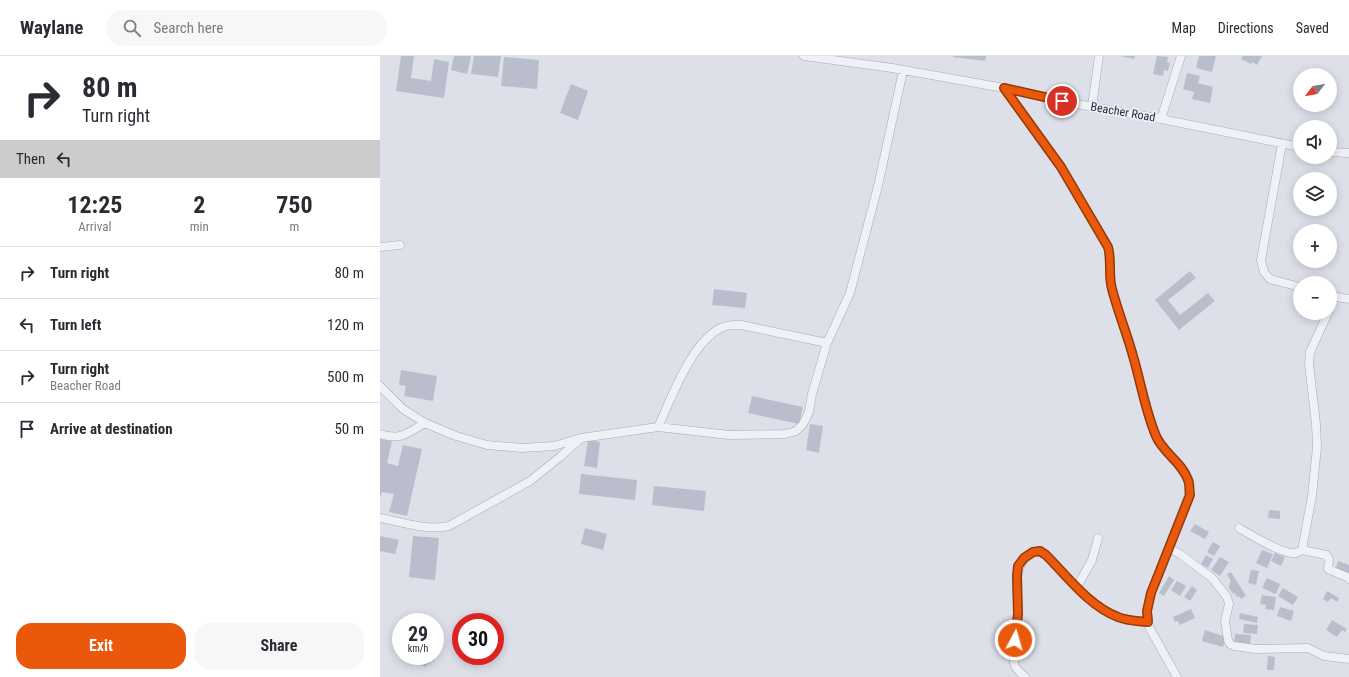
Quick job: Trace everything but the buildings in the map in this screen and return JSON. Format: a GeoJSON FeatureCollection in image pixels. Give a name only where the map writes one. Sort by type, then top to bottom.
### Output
{"type":"FeatureCollection","features":[{"type":"Feature","properties":{"kind":"street","name":"Beacher Road"},"geometry":{"type":"LineString","coordinates":[[804,56],[1004,88],[1092,107],[1161,119],[1293,146]]}},
{"type":"Feature","properties":{"kind":"street"},"geometry":{"type":"LineString","coordinates":[[1092,107],[1099,56]]}},
{"type":"Feature","properties":{"kind":"street"},"geometry":{"type":"LineString","coordinates":[[1161,119],[1181,56]]}},
{"type":"Feature","properties":{"kind":"street"},"geometry":{"type":"LineString","coordinates":[[380,386],[403,409],[424,423],[456,436],[487,445],[522,448],[554,446],[581,438],[658,427],[729,435],[785,434],[796,431],[803,424],[808,412],[827,343],[850,293],[878,186],[903,71]]}},
{"type":"Feature","properties":{"kind":"street"},"geometry":{"type":"LineString","coordinates":[[1004,88],[1061,167],[1108,247],[1112,288],[1146,405],[1157,437],[1181,466],[1189,481],[1190,495],[1151,593],[1147,611],[1150,627],[1177,677]]}},
{"type":"Feature","properties":{"kind":"street"},"geometry":{"type":"LineString","coordinates":[[1282,144],[1261,260],[1264,272],[1270,279],[1293,285]]}},
{"type":"Feature","properties":{"kind":"street"},"geometry":{"type":"LineString","coordinates":[[1337,152],[1349,153]]}},
{"type":"Feature","properties":{"kind":"street"},"geometry":{"type":"LineString","coordinates":[[380,247],[400,245]]}},
{"type":"Feature","properties":{"kind":"street"},"geometry":{"type":"LineString","coordinates":[[1337,297],[1349,299]]}},
{"type":"Feature","properties":{"kind":"street"},"geometry":{"type":"LineString","coordinates":[[1302,550],[1312,496],[1317,447],[1316,424],[1309,364],[1310,352],[1325,320]]}},
{"type":"Feature","properties":{"kind":"street"},"geometry":{"type":"LineString","coordinates":[[658,427],[688,364],[702,343],[725,326],[732,324],[741,325],[827,343]]}},
{"type":"Feature","properties":{"kind":"street"},"geometry":{"type":"LineString","coordinates":[[380,434],[397,438],[424,423]]}},
{"type":"Feature","properties":{"kind":"street"},"geometry":{"type":"LineString","coordinates":[[380,518],[407,524],[441,528],[449,526],[530,481],[581,438]]}},
{"type":"Feature","properties":{"kind":"street"},"geometry":{"type":"LineString","coordinates":[[554,446],[560,457]]}},
{"type":"Feature","properties":{"kind":"street"},"geometry":{"type":"LineString","coordinates":[[1239,528],[1289,553],[1296,553],[1302,550],[1326,555],[1329,559],[1328,569],[1349,579]]}},
{"type":"Feature","properties":{"kind":"street"},"geometry":{"type":"LineString","coordinates":[[1077,587],[1092,560],[1098,538]]}},
{"type":"Feature","properties":{"kind":"street"},"geometry":{"type":"LineString","coordinates":[[1169,548],[1180,554],[1212,578],[1227,597],[1229,604],[1225,622],[1230,644],[1234,646],[1256,649],[1308,648],[1324,656],[1349,659]]}},
{"type":"Feature","properties":{"kind":"street"},"geometry":{"type":"LineString","coordinates":[[1025,677],[1015,665],[1014,653],[1018,614],[1017,576],[1018,566],[1024,558],[1033,552],[1040,551],[1046,555],[1096,605],[1108,613],[1119,618],[1148,622]]}},
{"type":"Feature","properties":{"kind":"route"},"geometry":{"type":"LineString","coordinates":[[1015,640],[1018,614],[1018,566],[1024,558],[1033,552],[1040,551],[1061,569],[1096,605],[1108,613],[1119,618],[1148,622],[1147,611],[1151,593],[1190,495],[1189,481],[1181,466],[1157,437],[1146,405],[1112,288],[1108,247],[1061,167],[1004,88],[1062,101]]}}]}
